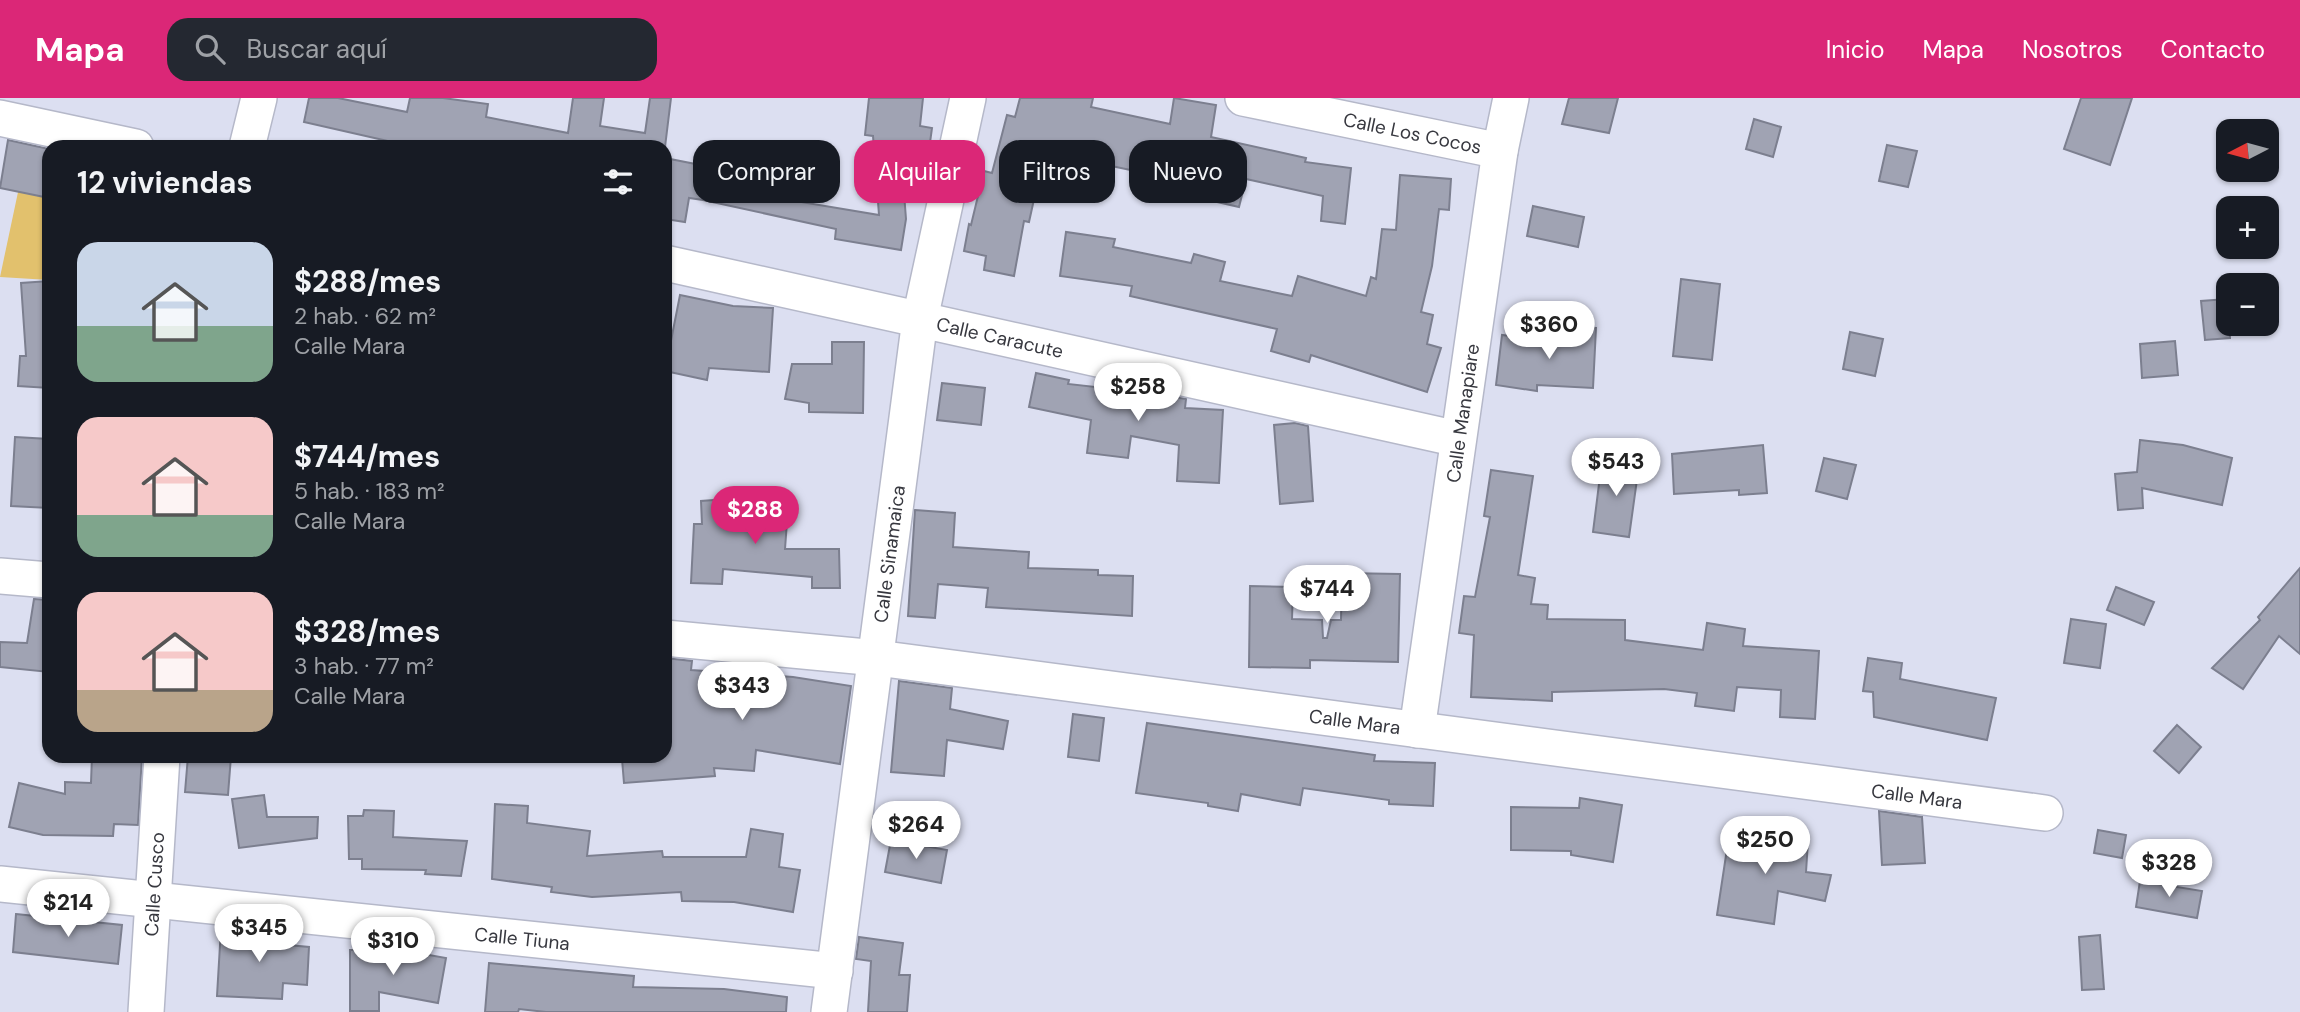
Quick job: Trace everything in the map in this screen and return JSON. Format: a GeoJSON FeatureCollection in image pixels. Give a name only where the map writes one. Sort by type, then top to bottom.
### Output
{"type":"FeatureCollection","features":[{"type":"Feature","properties":{"kind":"street"},"geometry":{"type":"LineString","coordinates":[[249,140],[259,98]]}},
{"type":"Feature","properties":{"kind":"street","name":"Calle Sinamaica"},"geometry":{"type":"LineString","coordinates":[[829,1012],[920,319],[968,98]]}},
{"type":"Feature","properties":{"kind":"street","name":"Calle Los Cocos"},"geometry":{"type":"LineString","coordinates":[[1243,98],[1500,152]]}},
{"type":"Feature","properties":{"kind":"street","name":"Calle Manapiare"},"geometry":{"type":"LineString","coordinates":[[1417,730],[1500,152],[1511,98]]}},
{"type":"Feature","properties":{"kind":"street"},"geometry":{"type":"LineString","coordinates":[[0,118],[103,140]]}},
{"type":"Feature","properties":{"kind":"street","name":"Calle Caracute"},"geometry":{"type":"LineString","coordinates":[[672,265],[1458,439]]}},
{"type":"Feature","properties":{"kind":"street"},"geometry":{"type":"LineString","coordinates":[[0,576],[42,579]]}},
{"type":"Feature","properties":{"kind":"street","name":"Calle Mara"},"geometry":{"type":"LineString","coordinates":[[672,639],[877,658],[2045,813]]}},
{"type":"Feature","properties":{"kind":"street","name":"Calle Cusco"},"geometry":{"type":"LineString","coordinates":[[146,1012],[162,763]]}},
{"type":"Feature","properties":{"kind":"street","name":"Calle Tiuna"},"geometry":{"type":"LineString","coordinates":[[0,884],[835,971]]}},
{"type":"Feature","properties":{"kind":"shaded area"},"geometry":{"type":"Polygon","coordinates":[[[28,145],[42,148],[42,280],[0,277],[28,145]]]}},
{"type":"Feature","properties":{"kind":"building"},"geometry":{"type":"Polygon","coordinates":[[[309,98],[338,98],[407,112],[410,98],[443,98],[488,104],[486,117],[568,133],[573,98],[604,98],[600,126],[645,133],[650,98],[671,98],[666,140],[383,140],[304,122],[309,98]]]}},
{"type":"Feature","properties":{"kind":"building"},"geometry":{"type":"Polygon","coordinates":[[[869,98],[923,98],[920,126],[932,128],[930,140],[873,140],[873,136],[865,135],[869,98]]]}},
{"type":"Feature","properties":{"kind":"building"},"geometry":{"type":"Polygon","coordinates":[[[1020,98],[1093,98],[1091,107],[1170,124],[1174,98],[1216,105],[1211,137],[1225,140],[1129,140],[1129,170],[1115,167],[1115,140],[1001,140],[1007,115],[1015,117],[1020,98]]]}},
{"type":"Feature","properties":{"kind":"building"},"geometry":{"type":"Polygon","coordinates":[[[1569,98],[1618,98],[1609,133],[1562,124],[1569,98]]]}},
{"type":"Feature","properties":{"kind":"building"},"geometry":{"type":"Polygon","coordinates":[[[2081,98],[2132,98],[2110,165],[2064,149],[2081,98]]]}},
{"type":"Feature","properties":{"kind":"building"},"geometry":{"type":"Polygon","coordinates":[[[1754,119],[1781,127],[1773,157],[1746,149],[1754,119]]]}},
{"type":"Feature","properties":{"kind":"building"},"geometry":{"type":"Polygon","coordinates":[[[8,140],[42,147],[42,197],[0,188],[8,140]]]}},
{"type":"Feature","properties":{"kind":"building"},"geometry":{"type":"Polygon","coordinates":[[[1247,145],[1306,158],[1305,162],[1351,168],[1345,224],[1321,221],[1323,196],[1247,179],[1247,145]]]}},
{"type":"Feature","properties":{"kind":"building"},"geometry":{"type":"Polygon","coordinates":[[[1887,145],[1917,151],[1908,187],[1879,181],[1887,145]]]}},
{"type":"Feature","properties":{"kind":"building"},"geometry":{"type":"Polygon","coordinates":[[[999,146],[999,203],[1033,203],[1029,222],[1024,221],[1014,276],[984,270],[986,256],[964,251],[976,203],[985,203],[985,171],[992,173],[999,146]]]}},
{"type":"Feature","properties":{"kind":"building"},"geometry":{"type":"Polygon","coordinates":[[[672,159],[693,164],[693,199],[689,198],[685,222],[672,220],[672,159]]]}},
{"type":"Feature","properties":{"kind":"building"},"geometry":{"type":"Polygon","coordinates":[[[1400,175],[1451,179],[1449,210],[1439,209],[1432,266],[1421,312],[1433,315],[1427,344],[1441,348],[1427,392],[1311,355],[1309,362],[1271,351],[1277,329],[1130,296],[1132,286],[1060,276],[1066,232],[1115,239],[1113,247],[1191,263],[1194,254],[1225,262],[1220,281],[1292,296],[1298,276],[1366,296],[1371,277],[1376,279],[1382,229],[1396,230],[1400,175]]]}},
{"type":"Feature","properties":{"kind":"building"},"geometry":{"type":"Polygon","coordinates":[[[717,203],[807,203],[879,215],[878,203],[905,203],[906,219],[901,250],[835,239],[836,229],[717,203]]]}},
{"type":"Feature","properties":{"kind":"building"},"geometry":{"type":"Polygon","coordinates":[[[1222,203],[1240,203],[1239,207],[1222,203]]]}},
{"type":"Feature","properties":{"kind":"building"},"geometry":{"type":"Polygon","coordinates":[[[1533,206],[1584,217],[1578,247],[1527,236],[1533,206]]]}},
{"type":"Feature","properties":{"kind":"building"},"geometry":{"type":"Polygon","coordinates":[[[1681,279],[1720,284],[1712,360],[1673,356],[1681,279]]]}},
{"type":"Feature","properties":{"kind":"building"},"geometry":{"type":"Polygon","coordinates":[[[42,282],[42,388],[18,386],[20,356],[26,356],[21,283],[42,282]]]}},
{"type":"Feature","properties":{"kind":"building"},"geometry":{"type":"Polygon","coordinates":[[[680,295],[733,306],[773,308],[769,372],[709,368],[707,380],[672,372],[672,336],[680,295]]]}},
{"type":"Feature","properties":{"kind":"building"},"geometry":{"type":"Polygon","coordinates":[[[2216,300],[2216,336],[2230,338],[2205,340],[2201,301],[2216,300]]]}},
{"type":"Feature","properties":{"kind":"building"},"geometry":{"type":"Polygon","coordinates":[[[1560,326],[1596,328],[1593,388],[1537,385],[1537,391],[1496,385],[1502,335],[1560,343],[1560,326]]]}},
{"type":"Feature","properties":{"kind":"building"},"geometry":{"type":"Polygon","coordinates":[[[1850,332],[1883,339],[1875,376],[1843,369],[1850,332]]]}},
{"type":"Feature","properties":{"kind":"building"},"geometry":{"type":"Polygon","coordinates":[[[2175,341],[2178,375],[2142,378],[2140,344],[2175,341]]]}},
{"type":"Feature","properties":{"kind":"building"},"geometry":{"type":"Polygon","coordinates":[[[832,342],[864,342],[863,413],[809,412],[809,403],[785,399],[792,364],[832,364],[832,342]]]}},
{"type":"Feature","properties":{"kind":"building"},"geometry":{"type":"Polygon","coordinates":[[[1036,373],[1069,380],[1068,384],[1186,399],[1185,408],[1223,410],[1219,483],[1177,481],[1179,445],[1131,436],[1128,458],[1087,453],[1091,420],[1029,407],[1036,373]]]}},
{"type":"Feature","properties":{"kind":"building"},"geometry":{"type":"Polygon","coordinates":[[[942,383],[985,388],[981,425],[937,420],[942,383]]]}},
{"type":"Feature","properties":{"kind":"building"},"geometry":{"type":"Polygon","coordinates":[[[1295,423],[1308,426],[1313,501],[1280,504],[1274,425],[1295,423]]]}},
{"type":"Feature","properties":{"kind":"building"},"geometry":{"type":"Polygon","coordinates":[[[15,437],[42,439],[42,508],[11,506],[15,437]]]}},
{"type":"Feature","properties":{"kind":"building"},"geometry":{"type":"Polygon","coordinates":[[[2140,440],[2183,445],[2232,458],[2222,505],[2142,488],[2143,508],[2118,510],[2115,474],[2137,472],[2140,440]]]}},
{"type":"Feature","properties":{"kind":"building"},"geometry":{"type":"Polygon","coordinates":[[[1763,445],[1767,493],[1739,495],[1739,490],[1674,494],[1672,454],[1763,445]]]}},
{"type":"Feature","properties":{"kind":"building"},"geometry":{"type":"Polygon","coordinates":[[[1824,458],[1856,465],[1847,499],[1816,491],[1824,458]]]}},
{"type":"Feature","properties":{"kind":"building"},"geometry":{"type":"Polygon","coordinates":[[[1602,460],[1639,465],[1629,537],[1593,532],[1602,460]]]}},
{"type":"Feature","properties":{"kind":"building"},"geometry":{"type":"Polygon","coordinates":[[[1491,470],[1533,476],[1518,575],[1535,578],[1531,604],[1548,605],[1547,619],[1625,620],[1625,640],[1703,650],[1707,623],[1745,629],[1743,646],[1819,651],[1815,719],[1780,717],[1781,690],[1737,687],[1734,711],[1695,706],[1697,693],[1664,689],[1552,692],[1552,701],[1471,697],[1474,635],[1459,633],[1464,596],[1475,597],[1490,517],[1484,516],[1491,470]]]}},
{"type":"Feature","properties":{"kind":"building"},"geometry":{"type":"Polygon","coordinates":[[[727,499],[727,504],[788,508],[785,549],[839,549],[840,588],[812,588],[812,577],[723,569],[722,584],[691,583],[694,524],[702,524],[701,501],[727,499]]]}},
{"type":"Feature","properties":{"kind":"building"},"geometry":{"type":"Polygon","coordinates":[[[915,510],[955,513],[953,547],[1029,552],[1028,568],[1098,570],[1098,575],[1133,576],[1132,616],[986,607],[988,588],[938,584],[935,618],[908,616],[915,510]]]}},
{"type":"Feature","properties":{"kind":"building"},"geometry":{"type":"Polygon","coordinates":[[[2300,568],[2300,654],[2279,636],[2243,689],[2212,668],[2260,620],[2258,617],[2300,568]]]}},
{"type":"Feature","properties":{"kind":"building"},"geometry":{"type":"Polygon","coordinates":[[[1342,573],[1400,574],[1398,662],[1310,660],[1310,668],[1249,667],[1250,586],[1293,587],[1292,619],[1322,620],[1323,638],[1327,638],[1331,620],[1341,620],[1342,573]]]}},
{"type":"Feature","properties":{"kind":"building"},"geometry":{"type":"Polygon","coordinates":[[[2116,587],[2154,602],[2144,625],[2107,610],[2116,587]]]}},
{"type":"Feature","properties":{"kind":"building"},"geometry":{"type":"Polygon","coordinates":[[[34,599],[42,600],[42,671],[0,667],[0,642],[27,643],[34,599]]]}},
{"type":"Feature","properties":{"kind":"building"},"geometry":{"type":"Polygon","coordinates":[[[2071,619],[2106,624],[2100,668],[2064,663],[2071,619]]]}},
{"type":"Feature","properties":{"kind":"building"},"geometry":{"type":"Polygon","coordinates":[[[1868,658],[1902,663],[1900,679],[1996,698],[1987,740],[1874,717],[1873,692],[1863,691],[1868,658]]]}},
{"type":"Feature","properties":{"kind":"building"},"geometry":{"type":"Polygon","coordinates":[[[672,659],[692,661],[691,670],[793,677],[851,686],[840,764],[756,750],[754,771],[714,768],[715,776],[624,783],[622,763],[672,763],[672,659]]]}},
{"type":"Feature","properties":{"kind":"building"},"geometry":{"type":"Polygon","coordinates":[[[899,681],[952,688],[950,709],[1008,721],[1003,749],[947,740],[944,776],[891,772],[899,681]]]}},
{"type":"Feature","properties":{"kind":"building"},"geometry":{"type":"Polygon","coordinates":[[[1073,714],[1104,718],[1099,761],[1068,757],[1073,714]]]}},
{"type":"Feature","properties":{"kind":"building"},"geometry":{"type":"Polygon","coordinates":[[[1147,723],[1375,755],[1374,761],[1435,763],[1433,806],[1389,804],[1389,800],[1303,788],[1300,805],[1241,794],[1238,811],[1208,806],[1208,803],[1136,793],[1147,723]]]}},
{"type":"Feature","properties":{"kind":"building"},"geometry":{"type":"Polygon","coordinates":[[[2177,725],[2201,747],[2179,773],[2154,751],[2177,725]]]}},
{"type":"Feature","properties":{"kind":"building"},"geometry":{"type":"Polygon","coordinates":[[[92,763],[142,763],[138,825],[114,824],[113,836],[43,835],[9,827],[19,783],[65,794],[65,782],[91,783],[92,763]]]}},
{"type":"Feature","properties":{"kind":"building"},"geometry":{"type":"Polygon","coordinates":[[[187,763],[230,763],[228,795],[185,792],[187,763]]]}},
{"type":"Feature","properties":{"kind":"building"},"geometry":{"type":"Polygon","coordinates":[[[264,795],[267,817],[318,817],[317,838],[239,848],[232,799],[264,795]]]}},
{"type":"Feature","properties":{"kind":"building"},"geometry":{"type":"Polygon","coordinates":[[[1580,798],[1622,805],[1613,862],[1571,855],[1571,851],[1511,850],[1511,807],[1579,808],[1580,798]]]}},
{"type":"Feature","properties":{"kind":"building"},"geometry":{"type":"Polygon","coordinates":[[[495,804],[528,806],[527,823],[590,831],[587,856],[662,851],[663,857],[746,857],[751,829],[783,834],[779,867],[800,870],[793,912],[734,902],[682,901],[681,892],[592,897],[551,892],[552,887],[492,879],[495,804]]]}},
{"type":"Feature","properties":{"kind":"building"},"geometry":{"type":"Polygon","coordinates":[[[364,810],[394,811],[393,837],[467,841],[461,876],[425,874],[426,870],[362,869],[362,859],[349,859],[348,816],[363,816],[364,810]]]}},
{"type":"Feature","properties":{"kind":"building"},"geometry":{"type":"Polygon","coordinates":[[[1879,811],[1922,817],[1925,863],[1882,865],[1879,811]]]}},
{"type":"Feature","properties":{"kind":"building"},"geometry":{"type":"Polygon","coordinates":[[[1730,829],[1808,841],[1806,872],[1831,875],[1825,901],[1778,891],[1774,924],[1717,915],[1730,829]]]}},
{"type":"Feature","properties":{"kind":"building"},"geometry":{"type":"Polygon","coordinates":[[[2098,830],[2126,835],[2122,858],[2094,853],[2098,830]]]}},
{"type":"Feature","properties":{"kind":"building"},"geometry":{"type":"Polygon","coordinates":[[[891,840],[947,850],[941,883],[885,872],[891,840]]]}},
{"type":"Feature","properties":{"kind":"building"},"geometry":{"type":"Polygon","coordinates":[[[2140,881],[2202,891],[2197,918],[2136,907],[2140,881]]]}},
{"type":"Feature","properties":{"kind":"building"},"geometry":{"type":"Polygon","coordinates":[[[16,914],[122,925],[118,964],[13,952],[16,914]]]}},
{"type":"Feature","properties":{"kind":"building"},"geometry":{"type":"Polygon","coordinates":[[[221,928],[289,934],[288,945],[309,947],[307,985],[283,983],[282,999],[217,996],[221,928]]]}},
{"type":"Feature","properties":{"kind":"building"},"geometry":{"type":"Polygon","coordinates":[[[2100,935],[2104,989],[2082,990],[2079,937],[2100,935]]]}},
{"type":"Feature","properties":{"kind":"building"},"geometry":{"type":"Polygon","coordinates":[[[859,937],[903,943],[899,975],[910,975],[907,1012],[868,1012],[871,961],[856,959],[859,937]]]}},
{"type":"Feature","properties":{"kind":"building"},"geometry":{"type":"Polygon","coordinates":[[[350,950],[401,950],[446,958],[438,1003],[379,992],[379,1011],[350,1011],[350,950]]]}},
{"type":"Feature","properties":{"kind":"building"},"geometry":{"type":"Polygon","coordinates":[[[489,963],[634,976],[633,987],[724,989],[787,997],[786,1012],[546,1012],[519,1009],[518,1012],[485,1012],[489,963]]]}}]}
